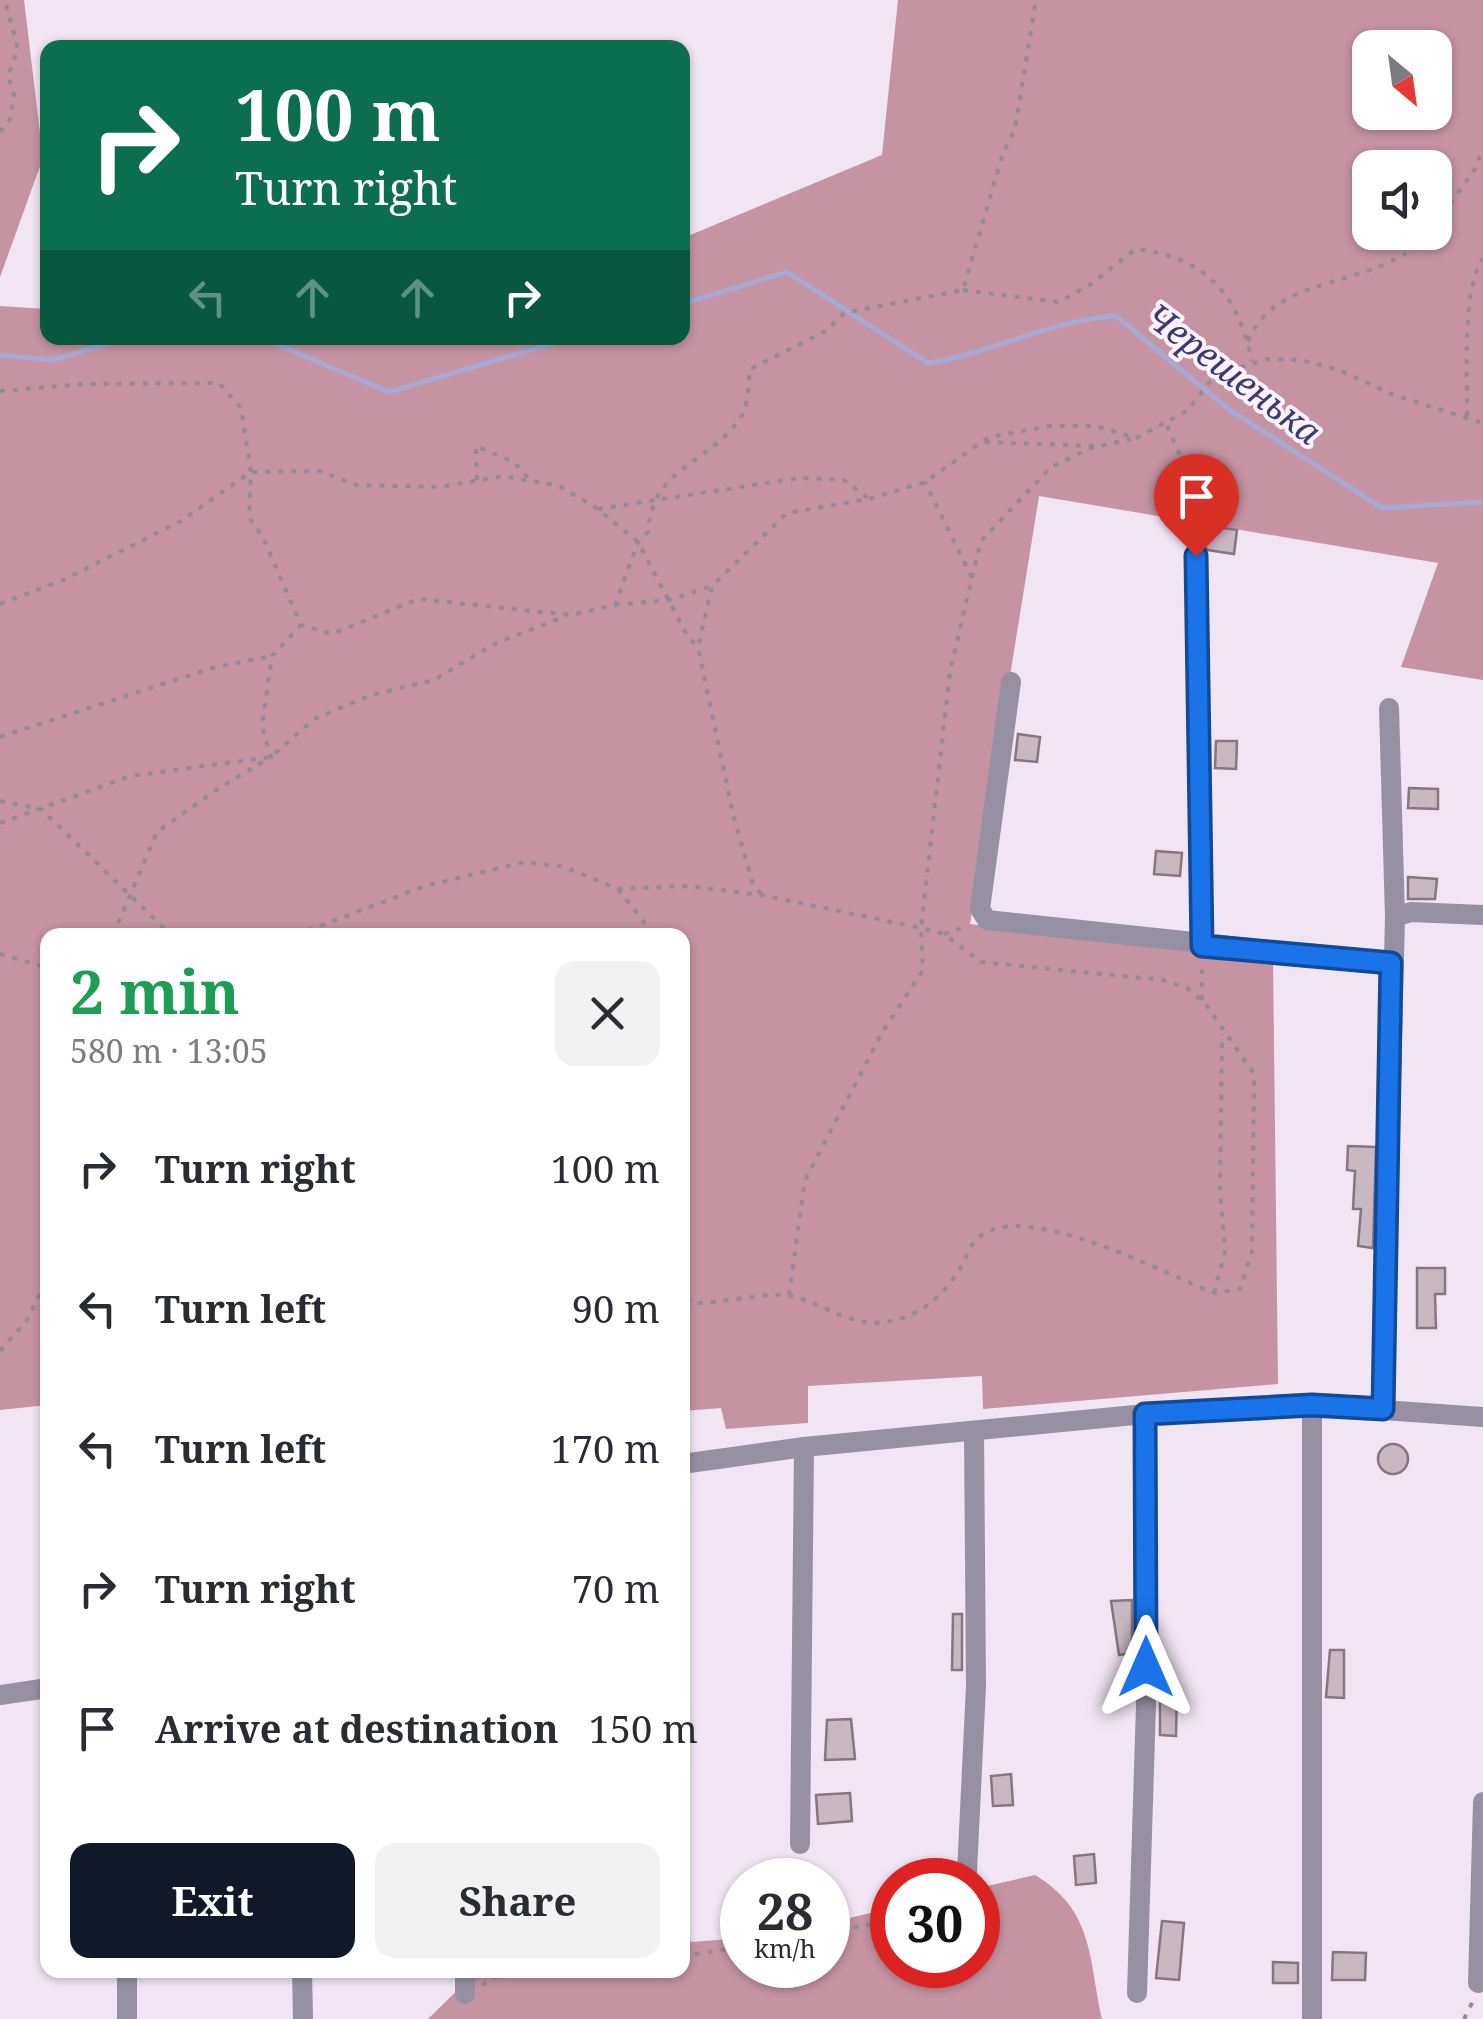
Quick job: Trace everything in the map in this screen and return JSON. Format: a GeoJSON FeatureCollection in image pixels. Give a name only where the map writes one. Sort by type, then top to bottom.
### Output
{"type":"FeatureCollection","features":[{"type":"Feature","properties":{"kind":"street"},"geometry":{"type":"LineString","coordinates":[[1196,556],[1202,946]]}},
{"type":"Feature","properties":{"kind":"street"},"geometry":{"type":"LineString","coordinates":[[1012,682],[980,909],[987,920],[1202,946],[1391,963]]}},
{"type":"Feature","properties":{"kind":"street"},"geometry":{"type":"LineString","coordinates":[[1383,1409],[1395,917],[1389,708]]}},
{"type":"Feature","properties":{"kind":"street"},"geometry":{"type":"LineString","coordinates":[[1395,917],[1411,912],[1483,915]]}},
{"type":"Feature","properties":{"kind":"street"},"geometry":{"type":"LineString","coordinates":[[1312,1405],[1312,2019]]}},
{"type":"Feature","properties":{"kind":"street"},"geometry":{"type":"LineString","coordinates":[[690,1463],[804,1447],[1145,1414],[1312,1405],[1483,1417]]}},
{"type":"Feature","properties":{"kind":"street"},"geometry":{"type":"LineString","coordinates":[[1137,1993],[1146,1706],[1145,1414]]}},
{"type":"Feature","properties":{"kind":"street"},"geometry":{"type":"LineString","coordinates":[[968,1858],[976,1686],[974,1431]]}},
{"type":"Feature","properties":{"kind":"street"},"geometry":{"type":"LineString","coordinates":[[800,1844],[804,1447]]}},
{"type":"Feature","properties":{"kind":"street"},"geometry":{"type":"LineString","coordinates":[[0,1695],[40,1689]]}},
{"type":"Feature","properties":{"kind":"street"},"geometry":{"type":"LineString","coordinates":[[1478,1983],[1483,1802]]}},
{"type":"Feature","properties":{"kind":"street"},"geometry":{"type":"LineString","coordinates":[[127,1978],[127,2019]]}},
{"type":"Feature","properties":{"kind":"street"},"geometry":{"type":"LineString","coordinates":[[302,1978],[302,2019]]}},
{"type":"Feature","properties":{"kind":"street"},"geometry":{"type":"LineString","coordinates":[[465,1978],[465,1994]]}},
{"type":"Feature","properties":{"kind":"path"},"geometry":{"type":"LineString","coordinates":[[0,132],[10,119],[14,95],[8,76],[18,48],[6,0]]}},
{"type":"Feature","properties":{"kind":"path"},"geometry":{"type":"LineString","coordinates":[[963,290],[1003,153],[1015,130],[1036,0]]}},
{"type":"Feature","properties":{"kind":"path"},"geometry":{"type":"LineString","coordinates":[[1452,201],[1475,169],[1483,148]]}},
{"type":"Feature","properties":{"kind":"path"},"geometry":{"type":"LineString","coordinates":[[616,604],[638,542],[648,532],[650,504],[669,476],[705,456],[744,413],[750,370],[826,331],[846,312],[963,290],[1059,302],[1092,284],[1136,248],[1164,252],[1197,264],[1224,294],[1248,341],[1252,361]]}},
{"type":"Feature","properties":{"kind":"path"},"geometry":{"type":"LineString","coordinates":[[1248,341],[1256,320],[1305,289],[1396,262],[1409,250]]}},
{"type":"Feature","properties":{"kind":"path"},"geometry":{"type":"LineString","coordinates":[[1467,416],[1471,295],[1474,272],[1483,258]]}},
{"type":"Feature","properties":{"kind":"path"},"geometry":{"type":"LineString","coordinates":[[789,1295],[805,1180],[884,1031],[923,970],[921,928],[950,671],[982,541],[1051,467],[1166,425],[1187,411],[1215,374],[1252,361],[1301,360],[1339,370],[1394,396],[1483,423]]}},
{"type":"Feature","properties":{"kind":"path"},"geometry":{"type":"LineString","coordinates":[[0,392],[84,384],[219,383],[241,408],[251,472],[248,517],[263,538],[301,625]]}},
{"type":"Feature","properties":{"kind":"path"},"geometry":{"type":"LineString","coordinates":[[1166,425],[1193,484],[1196,556]]}},
{"type":"Feature","properties":{"kind":"path"},"geometry":{"type":"LineString","coordinates":[[116,928],[158,832],[219,788],[272,758],[314,719],[371,695],[434,680],[494,644],[571,614],[616,604],[670,600],[712,586],[787,513],[869,500],[925,482],[981,442],[1051,426],[1096,426],[1136,438]]}},
{"type":"Feature","properties":{"kind":"path"},"geometry":{"type":"LineString","coordinates":[[981,442],[1100,446]]}},
{"type":"Feature","properties":{"kind":"path"},"geometry":{"type":"LineString","coordinates":[[476,480],[476,446],[514,462],[531,481]]}},
{"type":"Feature","properties":{"kind":"path"},"geometry":{"type":"LineString","coordinates":[[0,604],[63,580],[182,521],[251,472],[320,471],[356,486],[439,487],[504,476],[559,486],[598,509],[638,542],[688,637],[698,646]]}},
{"type":"Feature","properties":{"kind":"path"},"geometry":{"type":"LineString","coordinates":[[598,509],[650,504],[733,485],[799,478],[844,480],[869,500]]}},
{"type":"Feature","properties":{"kind":"path"},"geometry":{"type":"LineString","coordinates":[[925,482],[972,578]]}},
{"type":"Feature","properties":{"kind":"path"},"geometry":{"type":"LineString","coordinates":[[712,586],[698,646],[733,814],[752,881],[761,895]]}},
{"type":"Feature","properties":{"kind":"path"},"geometry":{"type":"LineString","coordinates":[[301,625],[332,634],[418,599],[571,614]]}},
{"type":"Feature","properties":{"kind":"path"},"geometry":{"type":"LineString","coordinates":[[272,758],[262,726],[272,656],[301,625]]}},
{"type":"Feature","properties":{"kind":"path"},"geometry":{"type":"LineString","coordinates":[[0,737],[212,668],[272,656]]}},
{"type":"Feature","properties":{"kind":"path"},"geometry":{"type":"LineString","coordinates":[[0,823],[131,776],[272,758]]}},
{"type":"Feature","properties":{"kind":"path"},"geometry":{"type":"LineString","coordinates":[[0,801],[41,809],[163,928]]}},
{"type":"Feature","properties":{"kind":"path"},"geometry":{"type":"LineString","coordinates":[[314,928],[425,886],[525,862],[565,867],[618,889],[689,886],[761,895],[944,934],[981,962],[1163,980],[1187,988],[1202,1000],[1254,1074],[1252,1251],[1240,1288],[1214,1293],[1046,1226],[1031,1226],[1000,1227],[977,1238],[948,1290],[916,1314],[883,1323],[836,1316],[789,1295],[722,1304],[690,1301]]}},
{"type":"Feature","properties":{"kind":"path"},"geometry":{"type":"LineString","coordinates":[[618,889],[649,928]]}},
{"type":"Feature","properties":{"kind":"path"},"geometry":{"type":"LineString","coordinates":[[944,934],[987,920]]}},
{"type":"Feature","properties":{"kind":"path"},"geometry":{"type":"LineString","coordinates":[[1202,946],[1202,1000]]}},
{"type":"Feature","properties":{"kind":"path"},"geometry":{"type":"LineString","coordinates":[[0,954],[40,966]]}},
{"type":"Feature","properties":{"kind":"path"},"geometry":{"type":"LineString","coordinates":[[1214,1293],[1224,1252],[1220,1190],[1222,1031]]}},
{"type":"Feature","properties":{"kind":"path"},"geometry":{"type":"LineString","coordinates":[[0,1350],[27,1320],[40,1294]]}},
{"type":"Feature","properties":{"kind":"path"},"geometry":{"type":"LineString","coordinates":[[690,1955],[720,1951]]}},
{"type":"Feature","properties":{"kind":"path"},"geometry":{"type":"LineString","coordinates":[[465,1994],[494,1978]]}},
{"type":"Feature","properties":{"kind":"shaded area"},"geometry":{"type":"Polygon","coordinates":[[[0,0],[24,0],[40,133],[40,166],[0,277],[0,0]]]}},
{"type":"Feature","properties":{"kind":"shaded area"},"geometry":{"type":"Polygon","coordinates":[[[898,0],[1483,0],[1483,680],[1401,667],[1438,563],[1039,496],[970,924],[1273,958],[1278,1384],[983,1409],[982,1376],[808,1386],[808,1423],[726,1429],[721,1408],[690,1410],[690,928],[40,928],[40,1406],[0,1410],[0,306],[40,309],[40,345],[690,345],[690,235],[882,155],[898,0]]]}},
{"type":"Feature","properties":{"kind":"shaded area"},"geometry":{"type":"Polygon","coordinates":[[[1035,1875],[1054,1889],[1078,1920],[1090,1955],[1102,2019],[428,2019],[470,1978],[690,1978],[690,1941],[720,1940],[720,1988],[850,1988],[850,1918],[870,1913],[870,1988],[1000,1988],[1000,1883],[1035,1875]]]}},
{"type":"Feature","properties":{"kind":"building"},"geometry":{"type":"Polygon","coordinates":[[[1202,525],[1237,530],[1234,554],[1208,550],[1199,542],[1202,525]]]}},
{"type":"Feature","properties":{"kind":"building"},"geometry":{"type":"Polygon","coordinates":[[[1018,734],[1040,737],[1037,762],[1015,760],[1018,734]]]}},
{"type":"Feature","properties":{"kind":"building"},"geometry":{"type":"Polygon","coordinates":[[[1216,741],[1237,741],[1236,769],[1215,768],[1216,741]]]}},
{"type":"Feature","properties":{"kind":"building"},"geometry":{"type":"Polygon","coordinates":[[[1409,788],[1438,789],[1438,809],[1408,808],[1409,788]]]}},
{"type":"Feature","properties":{"kind":"building"},"geometry":{"type":"Polygon","coordinates":[[[1156,851],[1182,853],[1180,876],[1154,874],[1156,851]]]}},
{"type":"Feature","properties":{"kind":"building"},"geometry":{"type":"Polygon","coordinates":[[[1408,877],[1437,879],[1435,899],[1408,899],[1408,877]]]}},
{"type":"Feature","properties":{"kind":"building"},"geometry":{"type":"Polygon","coordinates":[[[1348,1146],[1376,1147],[1373,1248],[1358,1246],[1361,1209],[1353,1209],[1355,1171],[1347,1170],[1348,1146]]]}},
{"type":"Feature","properties":{"kind":"building"},"geometry":{"type":"Polygon","coordinates":[[[1417,1268],[1445,1268],[1445,1294],[1435,1294],[1436,1328],[1417,1328],[1417,1268]]]}},
{"type":"Feature","properties":{"kind":"building"},"geometry":{"type":"Polygon","coordinates":[[[1393,1444],[1407,1453],[1408,1459],[1399,1473],[1393,1474],[1379,1465],[1378,1459],[1387,1445],[1393,1444]]]}},
{"type":"Feature","properties":{"kind":"building"},"geometry":{"type":"Polygon","coordinates":[[[1132,1600],[1132,1653],[1119,1655],[1111,1601],[1132,1600]]]}},
{"type":"Feature","properties":{"kind":"building"},"geometry":{"type":"Polygon","coordinates":[[[953,1614],[962,1614],[962,1670],[952,1670],[953,1614]]]}},
{"type":"Feature","properties":{"kind":"building"},"geometry":{"type":"Polygon","coordinates":[[[1330,1650],[1344,1650],[1344,1698],[1326,1697],[1330,1650]]]}},
{"type":"Feature","properties":{"kind":"building"},"geometry":{"type":"Polygon","coordinates":[[[1160,1688],[1177,1688],[1176,1736],[1160,1735],[1160,1688]]]}},
{"type":"Feature","properties":{"kind":"building"},"geometry":{"type":"Polygon","coordinates":[[[851,1719],[855,1759],[825,1760],[827,1720],[851,1719]]]}},
{"type":"Feature","properties":{"kind":"building"},"geometry":{"type":"Polygon","coordinates":[[[1011,1774],[1013,1805],[993,1806],[991,1776],[1011,1774]]]}},
{"type":"Feature","properties":{"kind":"building"},"geometry":{"type":"Polygon","coordinates":[[[850,1793],[852,1821],[818,1824],[816,1795],[850,1793]]]}},
{"type":"Feature","properties":{"kind":"building"},"geometry":{"type":"Polygon","coordinates":[[[1094,1854],[1096,1883],[1076,1885],[1074,1856],[1094,1854]]]}},
{"type":"Feature","properties":{"kind":"building"},"geometry":{"type":"Polygon","coordinates":[[[1162,1921],[1184,1923],[1179,1980],[1156,1978],[1162,1921]]]}},
{"type":"Feature","properties":{"kind":"building"},"geometry":{"type":"Polygon","coordinates":[[[1333,1952],[1366,1953],[1365,1980],[1332,1980],[1333,1952]]]}},
{"type":"Feature","properties":{"kind":"building"},"geometry":{"type":"Polygon","coordinates":[[[1273,1962],[1298,1963],[1298,1983],[1273,1983],[1273,1962]]]}},
{"type":"Feature","properties":{"kind":"waterway","name":"Черешенька"},"geometry":{"type":"LineString","coordinates":[[690,302],[787,272],[928,363],[1068,324],[1116,316],[1227,408],[1382,508],[1483,502]]}},
{"type":"Feature","properties":{"kind":"waterway","name":"Черешенька"},"geometry":{"type":"LineString","coordinates":[[0,355],[53,360],[103,345]]}},
{"type":"Feature","properties":{"kind":"waterway","name":"Черешенька"},"geometry":{"type":"LineString","coordinates":[[278,345],[389,392],[547,345]]}},
{"type":"Feature","properties":{"kind":"route"},"geometry":{"type":"LineString","coordinates":[[1146,1667],[1145,1414],[1312,1405],[1383,1409],[1392,1103],[1391,963],[1202,946],[1196,556]]}}]}
